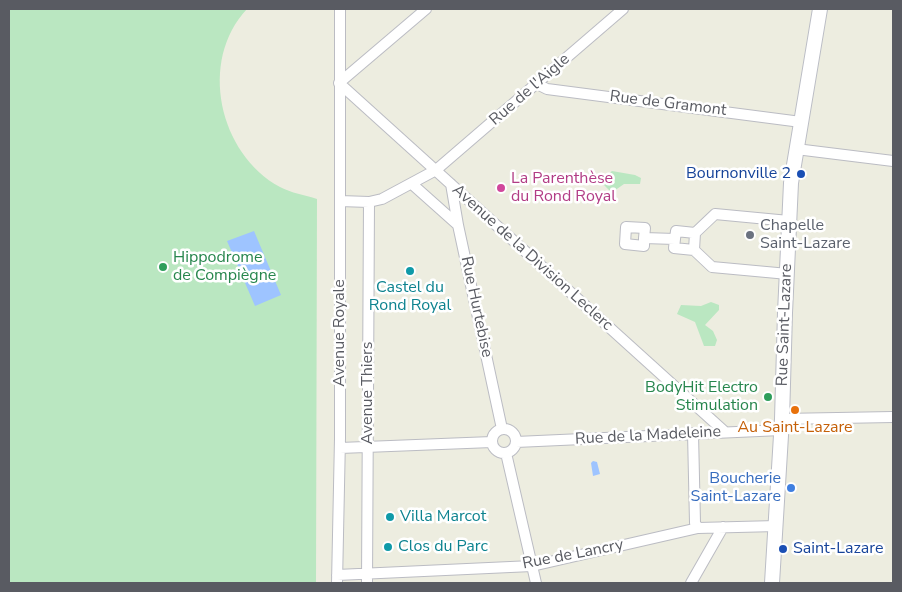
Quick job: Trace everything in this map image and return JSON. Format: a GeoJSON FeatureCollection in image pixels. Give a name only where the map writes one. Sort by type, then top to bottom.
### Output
{"type":"FeatureCollection","features":[{"type":"Feature","properties":{"kind":"main road","name":"Rue Saint-Lazare"},"geometry":{"type":"LineString","coordinates":[[772,583],[782,425],[789,221],[796,149],[820,9]]}},
{"type":"Feature","properties":{"kind":"street","name":"Avenue Royale"},"geometry":{"type":"LineString","coordinates":[[337,579],[340,448],[340,9]]}},
{"type":"Feature","properties":{"kind":"street"},"geometry":{"type":"LineString","coordinates":[[340,83],[426,9]]}},
{"type":"Feature","properties":{"kind":"street","name":"Rue de l'Aigle"},"geometry":{"type":"LineString","coordinates":[[369,202],[391,195],[436,170],[623,9]]}},
{"type":"Feature","properties":{"kind":"street","name":"Avenue de la Division Leclerc"},"geometry":{"type":"LineString","coordinates":[[340,83],[725,432]]}},
{"type":"Feature","properties":{"kind":"street","name":"Rue de Gramont"},"geometry":{"type":"LineString","coordinates":[[537,84],[547,89],[801,122]]}},
{"type":"Feature","properties":{"kind":"street"},"geometry":{"type":"LineString","coordinates":[[796,149],[893,161]]}},
{"type":"Feature","properties":{"kind":"street"},"geometry":{"type":"LineString","coordinates":[[412,184],[458,225]]}},
{"type":"Feature","properties":{"kind":"street","name":"Rue Hurtebise"},"geometry":{"type":"LineString","coordinates":[[451,184],[458,225],[502,429]]}},
{"type":"Feature","properties":{"kind":"street"},"geometry":{"type":"LineString","coordinates":[[340,200],[369,202]]}},
{"type":"Feature","properties":{"kind":"street","name":"Avenue Thiers"},"geometry":{"type":"LineString","coordinates":[[367,578],[369,202]]}},
{"type":"Feature","properties":{"kind":"street"},"geometry":{"type":"LineString","coordinates":[[694,250],[695,233],[715,214],[789,221]]}},
{"type":"Feature","properties":{"kind":"street"},"geometry":{"type":"LineString","coordinates":[[695,233],[676,231],[674,248],[694,250],[712,267],[788,274]]}},
{"type":"Feature","properties":{"kind":"street"},"geometry":{"type":"LineString","coordinates":[[644,238],[675,239]]}},
{"type":"Feature","properties":{"kind":"street","name":"Rue de la Madeleine"},"geometry":{"type":"LineString","coordinates":[[516,442],[725,432],[782,425],[893,416]]}},
{"type":"Feature","properties":{"kind":"street"},"geometry":{"type":"LineString","coordinates":[[502,429],[512,432],[516,442],[513,449],[506,452],[498,452],[492,442],[493,435],[502,429]]}},
{"type":"Feature","properties":{"kind":"street"},"geometry":{"type":"LineString","coordinates":[[693,433],[694,523],[698,528]]}},
{"type":"Feature","properties":{"kind":"street"},"geometry":{"type":"LineString","coordinates":[[340,448],[492,442]]}},
{"type":"Feature","properties":{"kind":"street"},"geometry":{"type":"LineString","coordinates":[[506,452],[536,583]]}},
{"type":"Feature","properties":{"kind":"street","name":"Rue de Lancry"},"geometry":{"type":"LineString","coordinates":[[337,579],[532,566],[698,528],[777,526]]}},
{"type":"Feature","properties":{"kind":"street"},"geometry":{"type":"LineString","coordinates":[[691,583],[723,527]]}},
{"type":"Feature","properties":{"kind":"green space","name":"Hippodrome de Compiègne"},"geometry":{"type":"Polygon","coordinates":[[[9,9],[247,9],[232,30],[223,54],[220,79],[222,105],[230,130],[242,153],[259,172],[284,189],[317,199],[316,583],[9,583],[9,9]]]}},
{"type":"Feature","properties":{"kind":"green space"},"geometry":{"type":"Polygon","coordinates":[[[612,171],[635,175],[641,178],[640,184],[624,184],[614,191],[609,190],[604,185],[607,175],[612,171]]]}},
{"type":"Feature","properties":{"kind":"green space"},"geometry":{"type":"Polygon","coordinates":[[[711,302],[719,305],[719,310],[705,325],[713,331],[717,340],[715,346],[704,346],[695,322],[677,314],[681,305],[701,306],[711,302]]]}},
{"type":"Feature","properties":{"kind":"water"},"geometry":{"type":"Polygon","coordinates":[[[254,231],[281,295],[255,306],[227,241],[254,231]]]}},
{"type":"Feature","properties":{"kind":"water"},"geometry":{"type":"Polygon","coordinates":[[[593,461],[597,462],[600,474],[593,476],[591,463],[593,461]]]}},
{"type":"Feature","properties":{"kind":"place","name":"Bournonville 2"},"geometry":{"type":"Point","coordinates":[801,174]}},
{"type":"Feature","properties":{"kind":"place","name":"La Parenthèse du Rond Royal"},"geometry":{"type":"Point","coordinates":[501,188]}},
{"type":"Feature","properties":{"kind":"place","name":"Chapelle Saint-Lazare"},"geometry":{"type":"Point","coordinates":[750,235]}},
{"type":"Feature","properties":{"kind":"place","name":"Hippodrome de Compiègne"},"geometry":{"type":"Point","coordinates":[163,267]}},
{"type":"Feature","properties":{"kind":"place","name":"Castel du Rond Royal"},"geometry":{"type":"Point","coordinates":[410,271]}},
{"type":"Feature","properties":{"kind":"place","name":"BodyHit Electro Stimulation"},"geometry":{"type":"Point","coordinates":[768,397]}},
{"type":"Feature","properties":{"kind":"place","name":"Au Saint-Lazare"},"geometry":{"type":"Point","coordinates":[795,410]}},
{"type":"Feature","properties":{"kind":"place","name":"Boucherie Saint-Lazare"},"geometry":{"type":"Point","coordinates":[791,488]}},
{"type":"Feature","properties":{"kind":"place","name":"Villa Marcot"},"geometry":{"type":"Point","coordinates":[390,517]}},
{"type":"Feature","properties":{"kind":"place","name":"Clos du Parc"},"geometry":{"type":"Point","coordinates":[388,547]}},
{"type":"Feature","properties":{"kind":"place","name":"Saint-Lazare"},"geometry":{"type":"Point","coordinates":[783,549]}}]}
